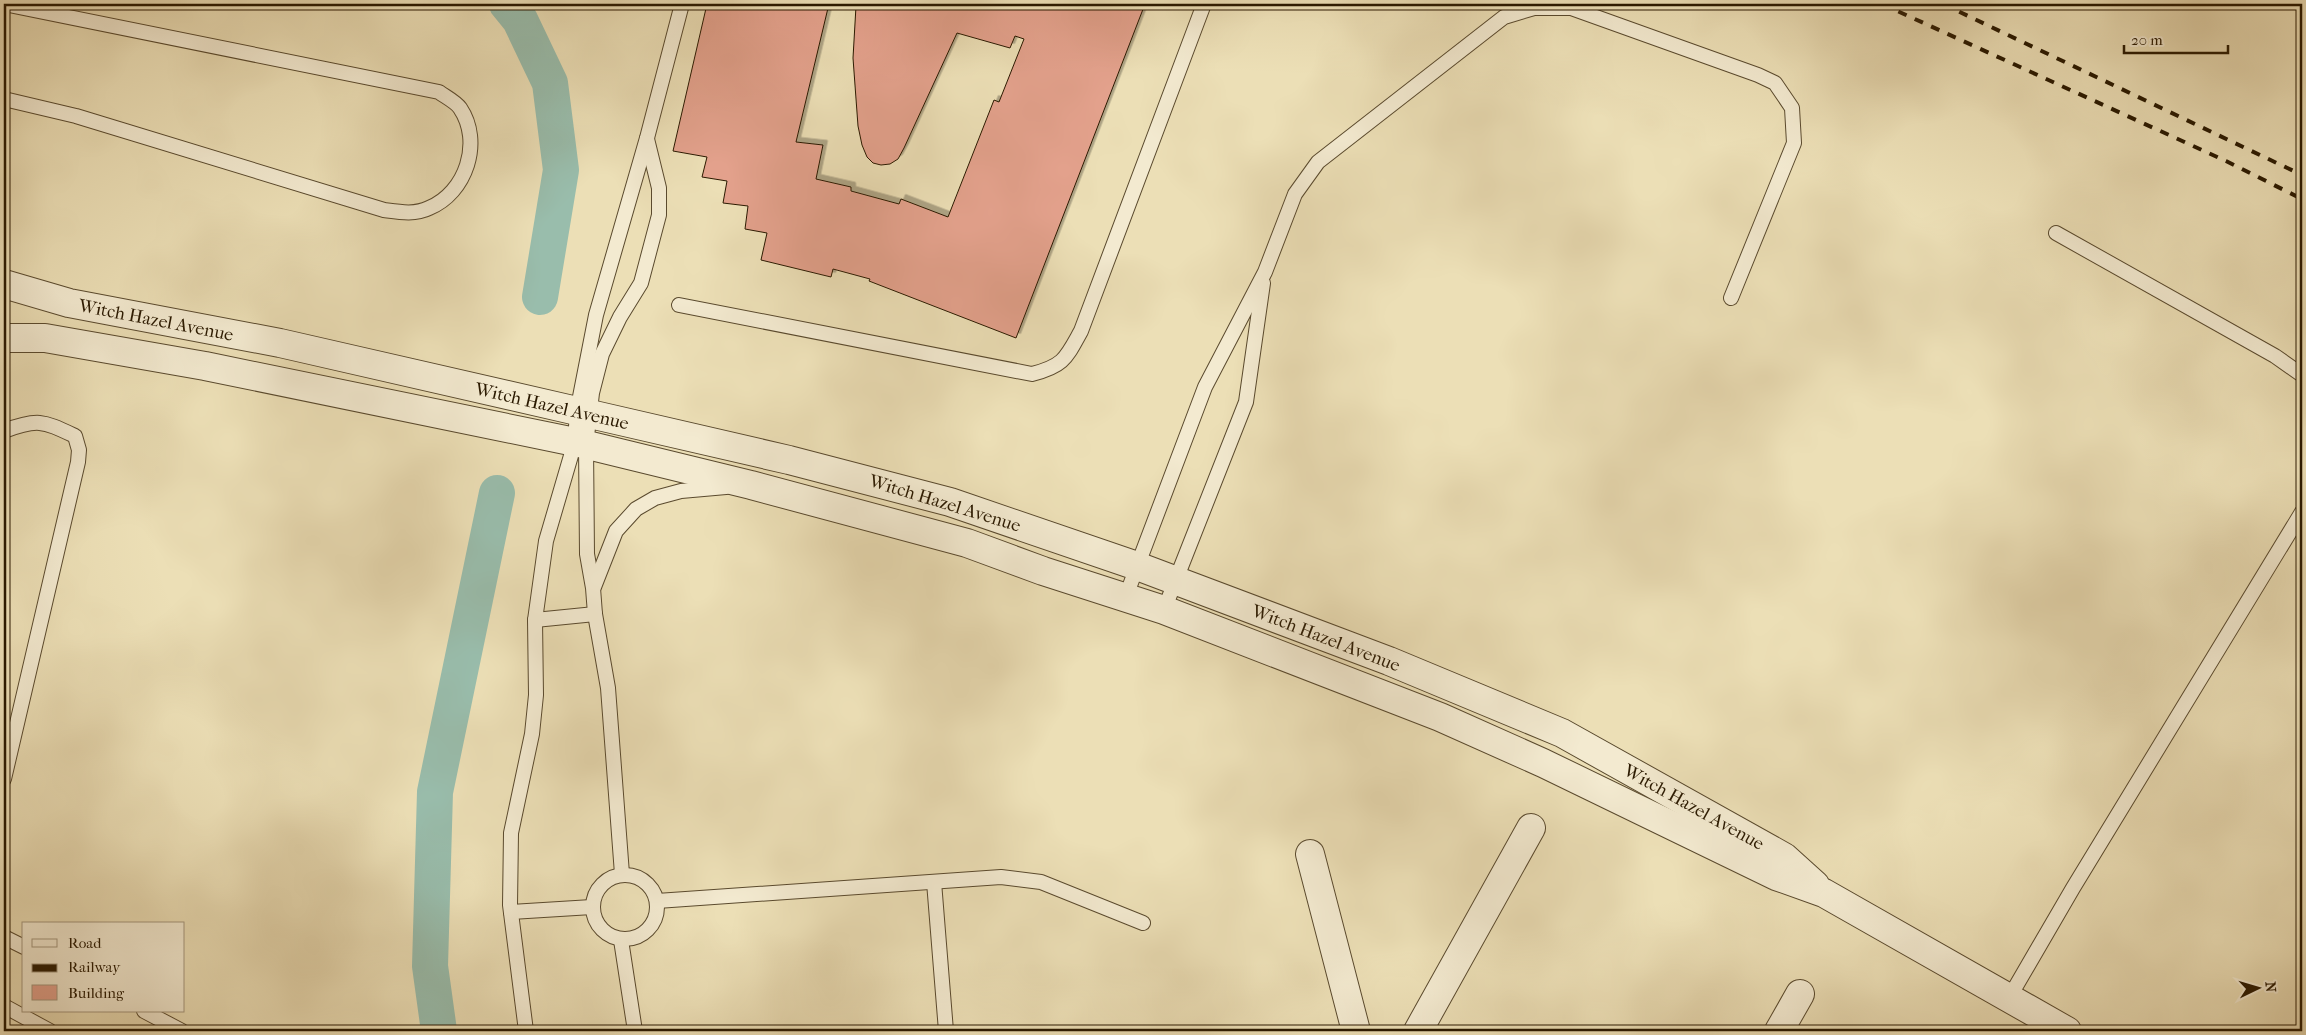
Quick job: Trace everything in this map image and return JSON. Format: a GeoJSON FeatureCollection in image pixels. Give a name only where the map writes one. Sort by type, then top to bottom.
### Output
{"type":"FeatureCollection","features":[{"type":"Feature","properties":{"kind":"street","name":"Witch Hazel Avenue"},"geometry":{"type":"LineString","coordinates":[[4,284],[69,303],[280,343],[789,460],[950,502],[1137,566],[1388,661],[1562,733],[1784,857],[1824,893]]}},
{"type":"Feature","properties":{"kind":"street","name":"Witch Hazel Avenue"},"geometry":{"type":"LineString","coordinates":[[4,338],[46,338],[205,366],[580,443],[751,485],[967,543],[1043,571],[1126,596],[1440,717],[1543,763],[1776,876],[1824,893],[2068,1031]]}},
{"type":"Feature","properties":{"kind":"street"},"geometry":{"type":"LineString","coordinates":[[1418,1031],[1531,828]]}},
{"type":"Feature","properties":{"kind":"street"},"geometry":{"type":"LineString","coordinates":[[1310,854],[1356,1031]]}},
{"type":"Feature","properties":{"kind":"street"},"geometry":{"type":"LineString","coordinates":[[1779,1031],[1800,994]]}},
{"type":"Feature","properties":{"kind":"lane"},"geometry":{"type":"LineString","coordinates":[[4,4],[439,92],[460,107],[470,128],[471,153],[462,178],[448,197],[428,209],[407,213],[384,210],[76,116],[4,100]]}},
{"type":"Feature","properties":{"kind":"lane"},"geometry":{"type":"LineString","coordinates":[[622,874],[608,688],[594,614],[593,588],[587,554],[580,443],[596,315],[647,138],[682,4]]}},
{"type":"Feature","properties":{"kind":"lane"},"geometry":{"type":"LineString","coordinates":[[679,305],[1032,374],[1054,368],[1068,355],[1082,331],[1204,4]]}},
{"type":"Feature","properties":{"kind":"lane"},"geometry":{"type":"LineString","coordinates":[[1126,596],[1205,387],[1265,272],[1296,194],[1318,162],[1504,17],[1534,8],[1571,8],[1758,75],[1774,83],[1792,108],[1794,144],[1731,298]]}},
{"type":"Feature","properties":{"kind":"lane"},"geometry":{"type":"LineString","coordinates":[[583,413],[602,354],[620,317],[641,283],[659,215],[659,188],[647,138]]}},
{"type":"Feature","properties":{"kind":"lane"},"geometry":{"type":"LineString","coordinates":[[2056,233],[2275,356],[2302,375]]}},
{"type":"Feature","properties":{"kind":"lane"},"geometry":{"type":"LineString","coordinates":[[1164,610],[1246,402],[1265,272]]}},
{"type":"Feature","properties":{"kind":"lane"},"geometry":{"type":"LineString","coordinates":[[4,431],[24,423],[46,422],[75,436],[79,450],[78,462],[4,779]]}},
{"type":"Feature","properties":{"kind":"lane"},"geometry":{"type":"LineString","coordinates":[[526,1031],[511,912],[511,833],[532,734],[536,695],[535,620],[546,541],[580,443]]}},
{"type":"Feature","properties":{"kind":"lane"},"geometry":{"type":"LineString","coordinates":[[593,588],[616,531],[636,509],[656,498],[681,492],[751,485]]}},
{"type":"Feature","properties":{"kind":"lane"},"geometry":{"type":"LineString","coordinates":[[2010,998],[2073,888],[2302,512]]}},
{"type":"Feature","properties":{"kind":"lane"},"geometry":{"type":"LineString","coordinates":[[535,620],[594,614]]}},
{"type":"Feature","properties":{"kind":"lane"},"geometry":{"type":"LineString","coordinates":[[622,874],[634,876],[645,881],[657,901],[657,914],[652,925],[639,936],[621,940],[610,937],[600,929],[594,919],[592,907],[594,895],[601,884],[622,874]]}},
{"type":"Feature","properties":{"kind":"lane"},"geometry":{"type":"LineString","coordinates":[[657,901],[1001,877],[1041,882],[1143,923]]}},
{"type":"Feature","properties":{"kind":"lane"},"geometry":{"type":"LineString","coordinates":[[934,882],[946,1031]]}},
{"type":"Feature","properties":{"kind":"lane"},"geometry":{"type":"LineString","coordinates":[[511,912],[592,907]]}},
{"type":"Feature","properties":{"kind":"lane"},"geometry":{"type":"LineString","coordinates":[[4,937],[22,946]]}},
{"type":"Feature","properties":{"kind":"lane"},"geometry":{"type":"LineString","coordinates":[[621,940],[635,1031]]}},
{"type":"Feature","properties":{"kind":"lane"},"geometry":{"type":"LineString","coordinates":[[4,1006],[50,1031]]}},
{"type":"Feature","properties":{"kind":"lane"},"geometry":{"type":"LineString","coordinates":[[146,1012],[182,1031]]}},
{"type":"Feature","properties":{"kind":"building"},"geometry":{"type":"Polygon","coordinates":[[[707,4],[1145,4],[1016,338],[869,281],[870,279],[833,269],[831,277],[761,260],[767,233],[745,229],[748,206],[723,203],[727,181],[702,177],[707,157],[673,151],[707,4]],[[856,6],[828,8],[796,142],[823,145],[816,179],[851,187],[851,191],[899,204],[901,199],[948,217],[994,100],[999,102],[1024,39],[1015,36],[1010,48],[957,33],[898,159],[890,164],[881,165],[873,163],[867,157],[862,145],[858,126],[853,58],[856,6]]]}},
{"type":"Feature","properties":{"kind":"waterway"},"geometry":{"type":"LineString","coordinates":[[507,4],[520,20],[550,83],[561,170],[540,297]]}},
{"type":"Feature","properties":{"kind":"waterway"},"geometry":{"type":"LineString","coordinates":[[439,1031],[430,966],[435,792],[497,493]]}},
{"type":"Feature","properties":{"kind":"railway"},"geometry":{"type":"LineString","coordinates":[[1882,4],[2226,161],[2302,199]]}},
{"type":"Feature","properties":{"kind":"railway"},"geometry":{"type":"LineString","coordinates":[[1943,4],[2302,175]]}}]}
